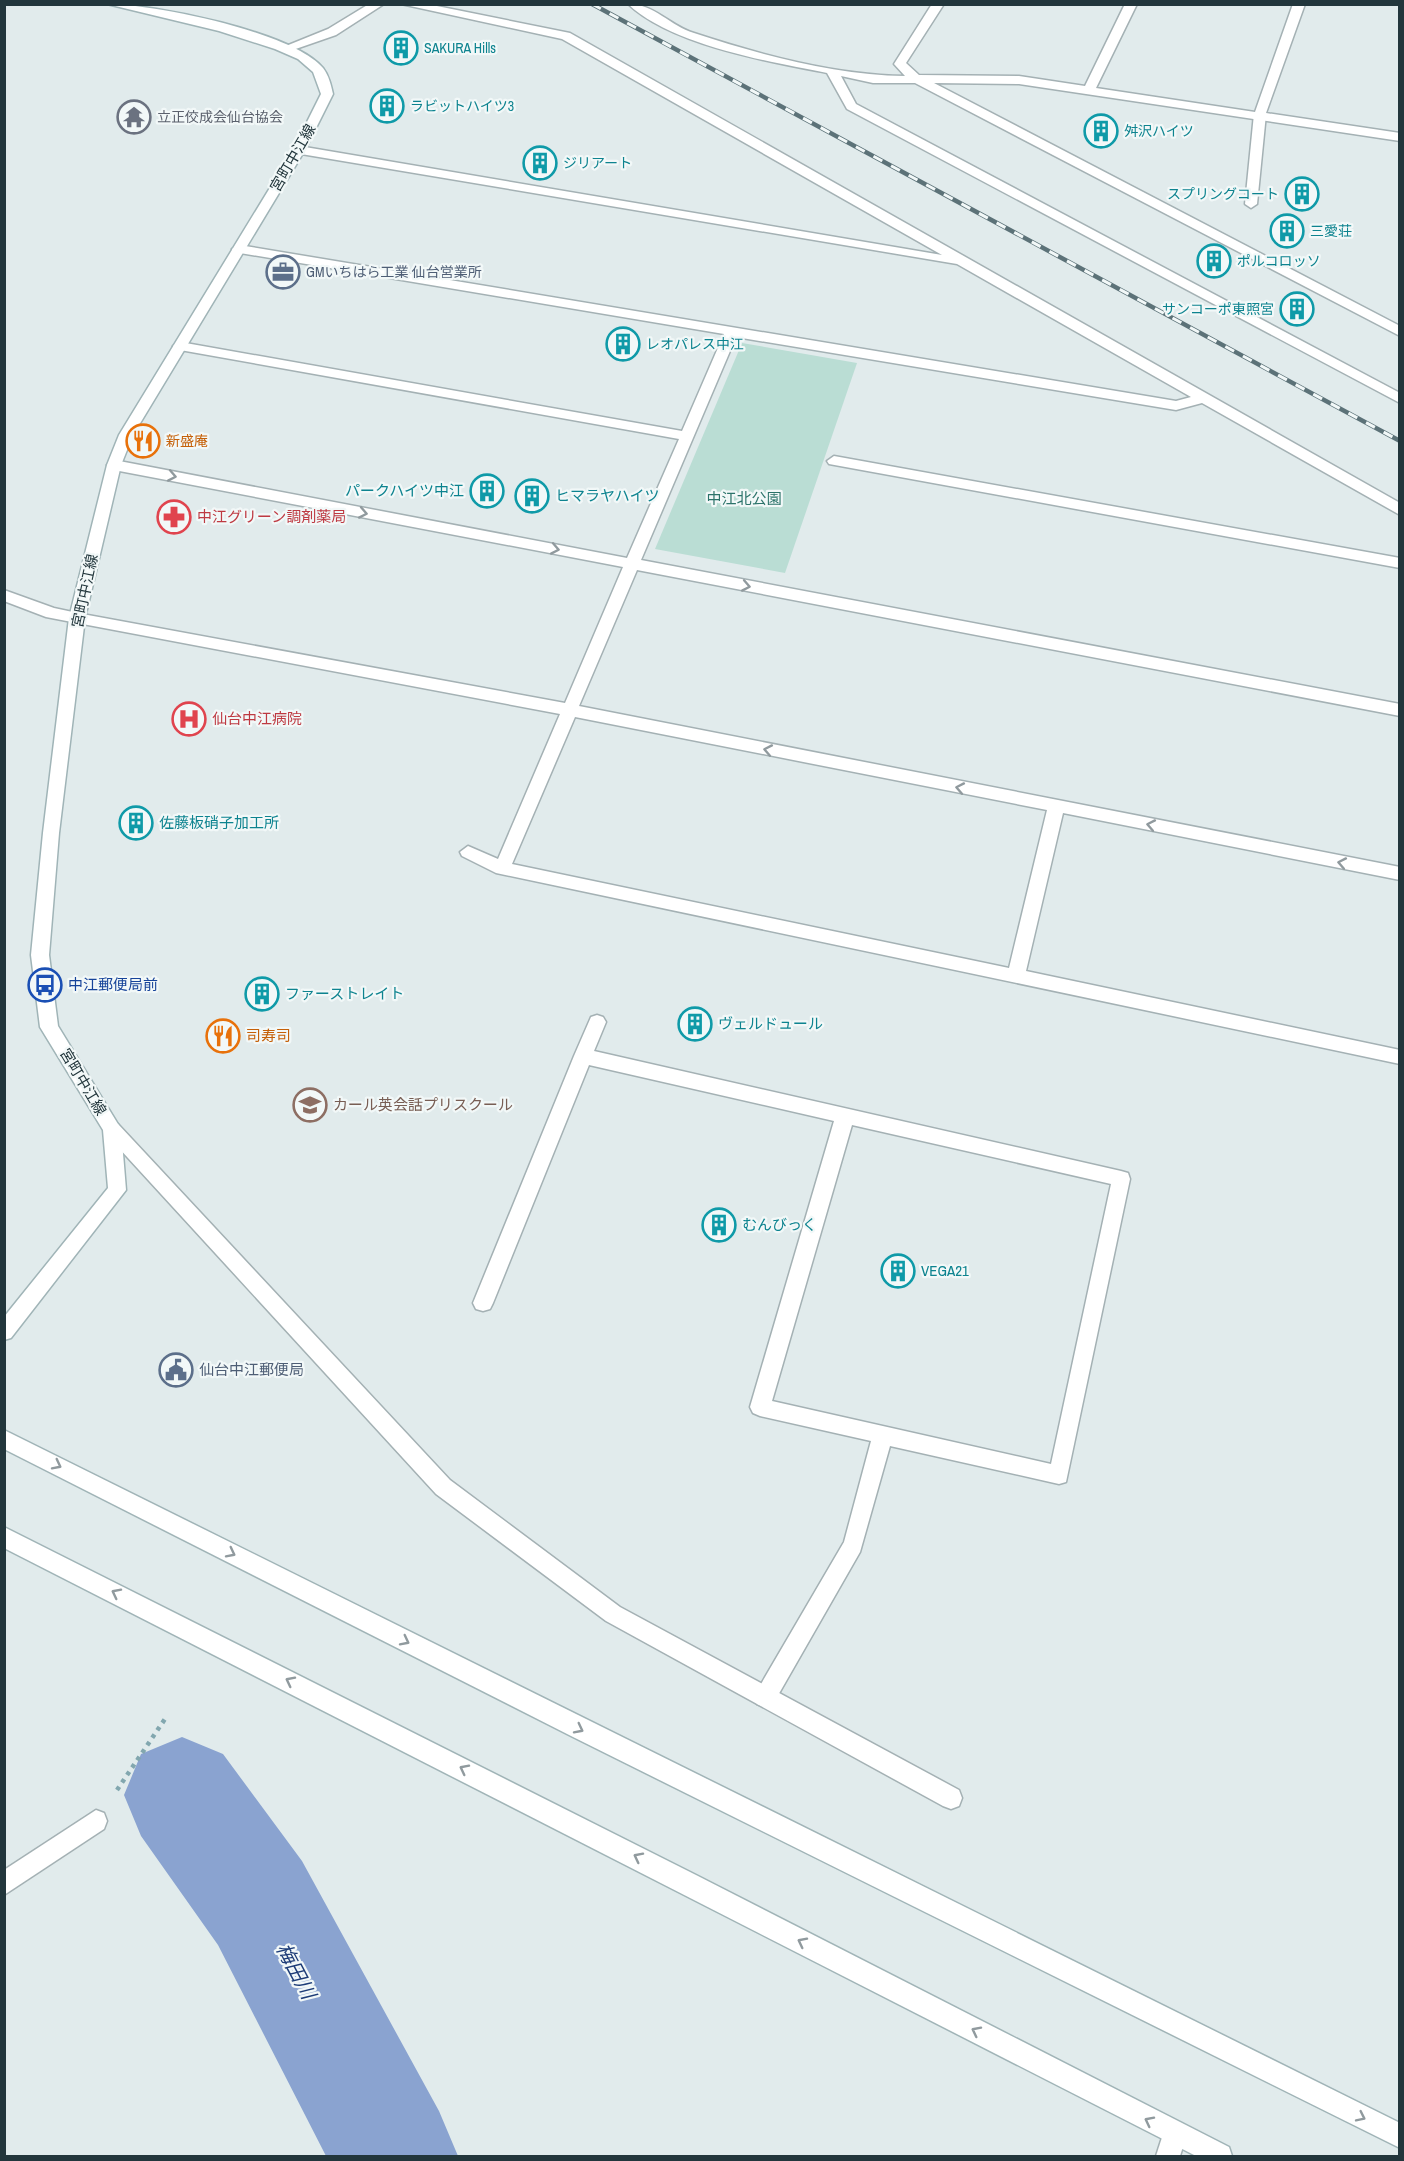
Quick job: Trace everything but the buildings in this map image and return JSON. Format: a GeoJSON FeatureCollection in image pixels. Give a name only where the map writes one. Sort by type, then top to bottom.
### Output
{"type":"FeatureCollection","features":[{"type":"Feature","properties":{"kind":"street","name":"宮町中江線"},"geometry":{"type":"LineString","coordinates":[[4,1332],[117,1190],[112,1129],[49,1027],[40,955],[51,832],[77,618],[114,465],[126,435],[299,150],[327,94],[318,69],[286,48],[236,32],[113,4]]}},
{"type":"Feature","properties":{"kind":"street"},"geometry":{"type":"LineString","coordinates":[[286,48],[332,32],[378,4]]}},
{"type":"Feature","properties":{"kind":"street"},"geometry":{"type":"LineString","coordinates":[[407,4],[566,36],[1400,510]]}},
{"type":"Feature","properties":{"kind":"street"},"geometry":{"type":"LineString","coordinates":[[634,4],[687,35],[772,59],[873,79],[1019,80],[1088,92],[1260,114],[1400,137]]}},
{"type":"Feature","properties":{"kind":"street"},"geometry":{"type":"LineString","coordinates":[[938,4],[900,64],[915,78],[1400,332]]}},
{"type":"Feature","properties":{"kind":"street"},"geometry":{"type":"LineString","coordinates":[[1088,92],[1131,4]]}},
{"type":"Feature","properties":{"kind":"street"},"geometry":{"type":"LineString","coordinates":[[1251,204],[1260,114],[1299,4]]}},
{"type":"Feature","properties":{"kind":"street"},"geometry":{"type":"LineString","coordinates":[[832,71],[851,106],[1400,399]]}},
{"type":"Feature","properties":{"kind":"street"},"geometry":{"type":"LineString","coordinates":[[299,150],[966,263]]}},
{"type":"Feature","properties":{"kind":"street"},"geometry":{"type":"LineString","coordinates":[[239,249],[1176,406],[1203,398]]}},
{"type":"Feature","properties":{"kind":"street"},"geometry":{"type":"LineString","coordinates":[[502,868],[732,331]]}},
{"type":"Feature","properties":{"kind":"street"},"geometry":{"type":"LineString","coordinates":[[180,346],[687,436]]}},
{"type":"Feature","properties":{"kind":"street"},"geometry":{"type":"LineString","coordinates":[[834,461],[1400,563]]}},
{"type":"Feature","properties":{"kind":"street"},"geometry":{"type":"LineString","coordinates":[[114,465],[1400,710]]}},
{"type":"Feature","properties":{"kind":"street"},"geometry":{"type":"LineString","coordinates":[[4,595],[51,613],[570,710],[1400,874]]}},
{"type":"Feature","properties":{"kind":"street"},"geometry":{"type":"LineString","coordinates":[[1016,976],[1056,807]]}},
{"type":"Feature","properties":{"kind":"street"},"geometry":{"type":"LineString","coordinates":[[468,852],[502,868],[1400,1057]]}},
{"type":"Feature","properties":{"kind":"street"},"geometry":{"type":"LineString","coordinates":[[483,1303],[597,1022]]}},
{"type":"Feature","properties":{"kind":"street"},"geometry":{"type":"LineString","coordinates":[[583,1056],[1121,1179],[1059,1475],[760,1407],[845,1116]]}},
{"type":"Feature","properties":{"kind":"street"},"geometry":{"type":"LineString","coordinates":[[112,1129],[443,1487],[614,1614],[951,1798]]}},
{"type":"Feature","properties":{"kind":"street"},"geometry":{"type":"LineString","coordinates":[[765,1696],[853,1545],[883,1436]]}},
{"type":"Feature","properties":{"kind":"street"},"geometry":{"type":"LineString","coordinates":[[4,1439],[1400,2136]]}},
{"type":"Feature","properties":{"kind":"street"},"geometry":{"type":"LineString","coordinates":[[4,1537],[690,1884],[1171,2145],[1220,2157]]}},
{"type":"Feature","properties":{"kind":"street"},"geometry":{"type":"LineString","coordinates":[[4,1884],[96,1821]]}},
{"type":"Feature","properties":{"kind":"path"},"geometry":{"type":"LineString","coordinates":[[96,1821],[166,1716]]}},
{"type":"Feature","properties":{"kind":"green space","name":"中江北公園"},"geometry":{"type":"Polygon","coordinates":[[[742,343],[857,363],[785,573],[655,549],[742,343]]]}},
{"type":"Feature","properties":{"kind":"waterway","name":"梅田川"},"geometry":{"type":"LineString","coordinates":[[182,1795],[260,1903],[394,2156]]}},
{"type":"Feature","properties":{"kind":"railway"},"geometry":{"type":"LineString","coordinates":[[592,4],[1400,441]]}},
{"type":"Feature","properties":{"kind":"place","name":"SAKURA Hills"},"geometry":{"type":"Point","coordinates":[401,48]}},
{"type":"Feature","properties":{"kind":"place","name":"ラビットハイツ3"},"geometry":{"type":"Point","coordinates":[387,106]}},
{"type":"Feature","properties":{"kind":"place","name":"立正佼成会仙台協会"},"geometry":{"type":"Point","coordinates":[134,117]}},
{"type":"Feature","properties":{"kind":"place","name":"舛沢ハイツ"},"geometry":{"type":"Point","coordinates":[1101,131]}},
{"type":"Feature","properties":{"kind":"place","name":"ジリアート"},"geometry":{"type":"Point","coordinates":[540,163]}},
{"type":"Feature","properties":{"kind":"place","name":"スプリングコート"},"geometry":{"type":"Point","coordinates":[1302,194]}},
{"type":"Feature","properties":{"kind":"place","name":"三愛荘"},"geometry":{"type":"Point","coordinates":[1287,231]}},
{"type":"Feature","properties":{"kind":"place","name":"ポルコロッソ"},"geometry":{"type":"Point","coordinates":[1214,261]}},
{"type":"Feature","properties":{"kind":"place","name":"GMいちはら工業 仙台営業所"},"geometry":{"type":"Point","coordinates":[283,272]}},
{"type":"Feature","properties":{"kind":"place","name":"サンコーポ東照宮"},"geometry":{"type":"Point","coordinates":[1297,309]}},
{"type":"Feature","properties":{"kind":"place","name":"レオパレス中江"},"geometry":{"type":"Point","coordinates":[623,344]}},
{"type":"Feature","properties":{"kind":"place","name":"新盛庵"},"geometry":{"type":"Point","coordinates":[143,441]}},
{"type":"Feature","properties":{"kind":"place","name":"パークハイツ中江"},"geometry":{"type":"Point","coordinates":[487,491]}},
{"type":"Feature","properties":{"kind":"place","name":"ヒマラヤハイツ"},"geometry":{"type":"Point","coordinates":[532,496]}},
{"type":"Feature","properties":{"kind":"place","name":"中江グリーン調剤薬局"},"geometry":{"type":"Point","coordinates":[174,517]}},
{"type":"Feature","properties":{"kind":"place","name":"仙台中江病院"},"geometry":{"type":"Point","coordinates":[189,719]}},
{"type":"Feature","properties":{"kind":"place","name":"佐藤板硝子加工所"},"geometry":{"type":"Point","coordinates":[136,823]}},
{"type":"Feature","properties":{"kind":"place","name":"中江郵便局前"},"geometry":{"type":"Point","coordinates":[45,985]}},
{"type":"Feature","properties":{"kind":"place","name":"ファーストレイト"},"geometry":{"type":"Point","coordinates":[262,994]}},
{"type":"Feature","properties":{"kind":"place","name":"ヴェルドュール"},"geometry":{"type":"Point","coordinates":[695,1024]}},
{"type":"Feature","properties":{"kind":"place","name":"司寿司"},"geometry":{"type":"Point","coordinates":[223,1036]}},
{"type":"Feature","properties":{"kind":"place","name":"カール英会話プリスクール"},"geometry":{"type":"Point","coordinates":[310,1105]}},
{"type":"Feature","properties":{"kind":"place","name":"むんびっく"},"geometry":{"type":"Point","coordinates":[719,1225]}},
{"type":"Feature","properties":{"kind":"place","name":"VEGA21"},"geometry":{"type":"Point","coordinates":[898,1271]}},
{"type":"Feature","properties":{"kind":"place","name":"仙台中江郵便局"},"geometry":{"type":"Point","coordinates":[176,1370]}}]}
